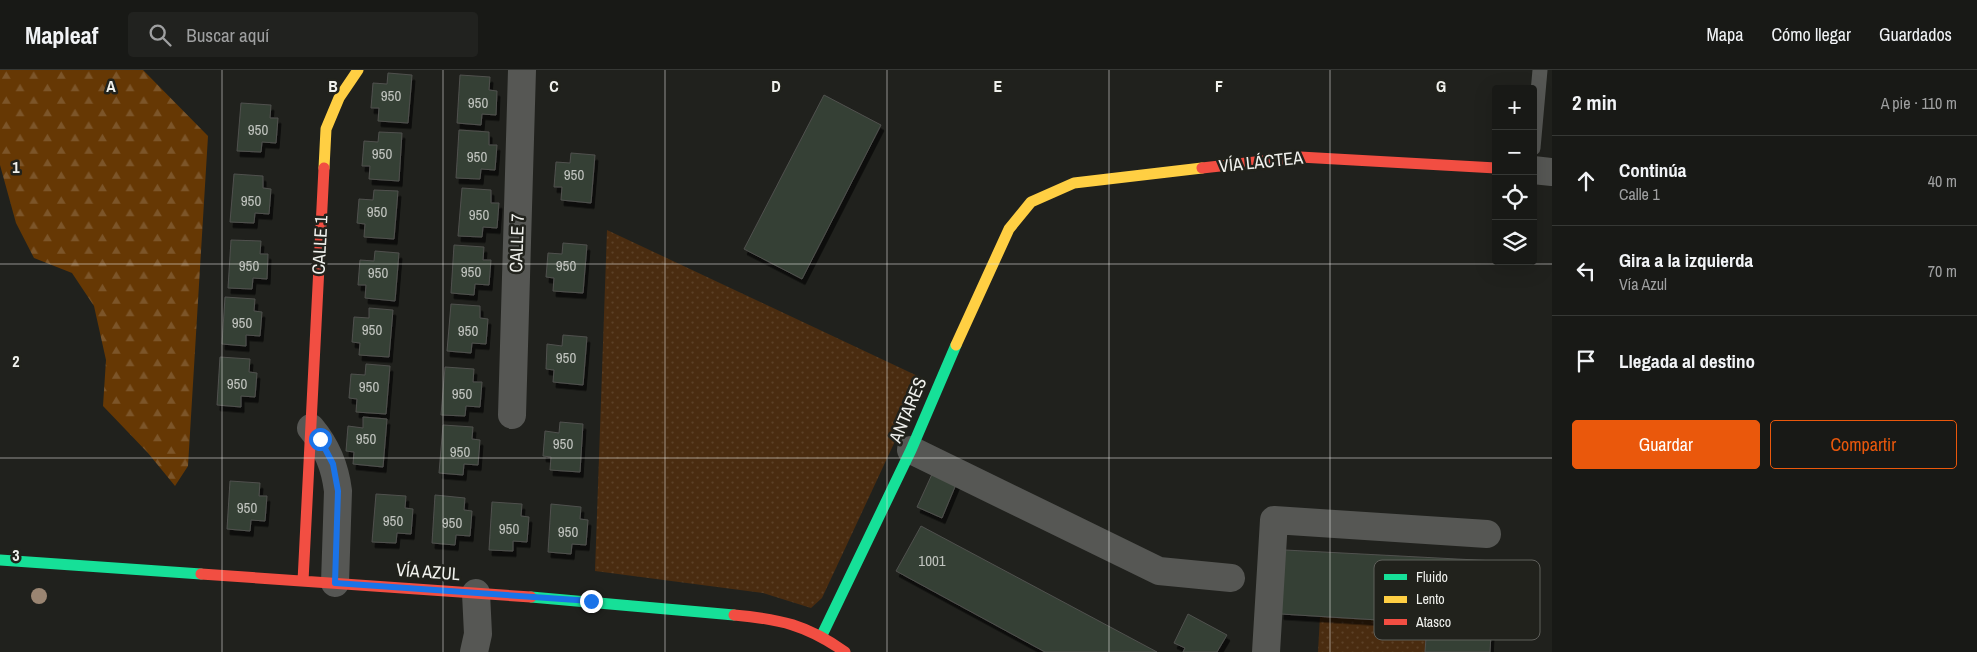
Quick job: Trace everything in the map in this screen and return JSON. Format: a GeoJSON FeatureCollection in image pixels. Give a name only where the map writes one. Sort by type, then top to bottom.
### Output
{"type":"FeatureCollection","features":[{"type":"Feature","properties":{"kind":"street","name":"CALLE 1"},"geometry":{"type":"LineString","coordinates":[[303,581],[326,129],[333,108],[344,88],[358,70]]}},
{"type":"Feature","properties":{"kind":"street","name":"CALLE 7"},"geometry":{"type":"LineString","coordinates":[[512,415],[522,70]]}},
{"type":"Feature","properties":{"kind":"street","name":"VÍA LÁCTEA"},"geometry":{"type":"LineString","coordinates":[[1031,202],[1074,183],[1300,157],[1492,168]]}},
{"type":"Feature","properties":{"kind":"street"},"geometry":{"type":"LineString","coordinates":[[1537,170],[1552,172]]}},
{"type":"Feature","properties":{"kind":"street","name":"ANTARES"},"geometry":{"type":"LineString","coordinates":[[822,635],[911,450],[945,369],[1010,229],[1031,202]]}},
{"type":"Feature","properties":{"kind":"street"},"geometry":{"type":"LineString","coordinates":[[311,428],[328,451],[337,478],[335,583]]}},
{"type":"Feature","properties":{"kind":"street"},"geometry":{"type":"LineString","coordinates":[[911,450],[1159,571],[1231,578]]}},
{"type":"Feature","properties":{"kind":"street"},"geometry":{"type":"LineString","coordinates":[[1266,652],[1274,520],[1487,534]]}},
{"type":"Feature","properties":{"kind":"street","name":"VÍA AZUL"},"geometry":{"type":"LineString","coordinates":[[0,560],[591,601],[756,617],[781,620],[801,626],[822,635],[845,652]]}},
{"type":"Feature","properties":{"kind":"street"},"geometry":{"type":"LineString","coordinates":[[474,652],[478,634],[476,593]]}},
{"type":"Feature","properties":{"kind":"lane"},"geometry":{"type":"LineString","coordinates":[[1535,130],[1540,70]]}},
{"type":"Feature","properties":{"kind":"shaded area"},"geometry":{"type":"Polygon","coordinates":[[[607,230],[924,379],[822,598],[811,608],[763,593],[595,571],[607,230]]]}},
{"type":"Feature","properties":{"kind":"shaded area"},"geometry":{"type":"Polygon","coordinates":[[[1320,616],[1374,620],[1374,640],[1426,640],[1425,652],[1318,652],[1320,616]]]}},
{"type":"Feature","properties":{"kind":"green space"},"geometry":{"type":"Polygon","coordinates":[[[0,70],[143,70],[208,136],[188,466],[175,486],[148,453],[103,406],[106,360],[94,306],[72,273],[34,258],[16,223],[0,165],[0,70]]]}},
{"type":"Feature","properties":{"kind":"building"},"geometry":{"type":"Polygon","coordinates":[[[388,73],[412,75],[408,123],[378,121],[379,108],[371,108],[373,83],[387,84],[388,73]]]}},
{"type":"Feature","properties":{"kind":"building"},"geometry":{"type":"Polygon","coordinates":[[[460,75],[490,77],[489,90],[497,91],[496,115],[482,114],[481,125],[457,123],[460,75]]]}},
{"type":"Feature","properties":{"kind":"building"},"geometry":{"type":"Polygon","coordinates":[[[824,95],[881,125],[802,279],[744,249],[824,95]]]}},
{"type":"Feature","properties":{"kind":"building"},"geometry":{"type":"Polygon","coordinates":[[[241,103],[271,105],[270,118],[278,118],[276,143],[262,142],[261,152],[237,151],[241,103]]]}},
{"type":"Feature","properties":{"kind":"building"},"geometry":{"type":"Polygon","coordinates":[[[459,130],[489,132],[489,145],[497,145],[495,170],[481,169],[480,179],[456,178],[459,130]]]}},
{"type":"Feature","properties":{"kind":"building"},"geometry":{"type":"Polygon","coordinates":[[[379,132],[402,133],[399,181],[369,179],[370,166],[362,166],[364,141],[378,142],[379,132]]]}},
{"type":"Feature","properties":{"kind":"building"},"geometry":{"type":"Polygon","coordinates":[[[571,153],[595,155],[591,203],[561,200],[562,187],[554,187],[556,162],[570,163],[571,153]]]}},
{"type":"Feature","properties":{"kind":"building"},"geometry":{"type":"Polygon","coordinates":[[[234,174],[263,176],[263,188],[271,189],[269,214],[255,213],[254,223],[230,222],[234,174]]]}},
{"type":"Feature","properties":{"kind":"building"},"geometry":{"type":"Polygon","coordinates":[[[462,188],[491,190],[491,203],[499,203],[497,228],[483,227],[482,237],[458,236],[462,188]]]}},
{"type":"Feature","properties":{"kind":"building"},"geometry":{"type":"Polygon","coordinates":[[[374,190],[398,191],[394,239],[364,237],[365,224],[357,223],[359,199],[373,200],[374,190]]]}},
{"type":"Feature","properties":{"kind":"building"},"geometry":{"type":"Polygon","coordinates":[[[231,240],[261,241],[260,254],[268,254],[267,279],[253,278],[252,289],[228,288],[231,240]]]}},
{"type":"Feature","properties":{"kind":"building"},"geometry":{"type":"Polygon","coordinates":[[[563,243],[587,245],[583,293],[553,291],[554,278],[546,277],[548,253],[562,254],[563,243]]]}},
{"type":"Feature","properties":{"kind":"building"},"geometry":{"type":"Polygon","coordinates":[[[454,245],[484,247],[483,260],[491,260],[489,285],[475,284],[474,295],[451,293],[454,245]]]}},
{"type":"Feature","properties":{"kind":"building"},"geometry":{"type":"Polygon","coordinates":[[[375,251],[399,253],[395,301],[365,298],[366,285],[358,285],[360,260],[374,261],[375,251]]]}},
{"type":"Feature","properties":{"kind":"building"},"geometry":{"type":"Polygon","coordinates":[[[225,297],[255,299],[254,311],[262,312],[260,336],[246,335],[246,346],[222,344],[225,297]]]}},
{"type":"Feature","properties":{"kind":"building"},"geometry":{"type":"Polygon","coordinates":[[[451,304],[480,306],[480,318],[488,319],[486,344],[472,343],[471,353],[447,351],[451,304]]]}},
{"type":"Feature","properties":{"kind":"building"},"geometry":{"type":"Polygon","coordinates":[[[369,308],[393,310],[389,357],[359,355],[360,343],[352,342],[354,317],[369,318],[369,308]]]}},
{"type":"Feature","properties":{"kind":"building"},"geometry":{"type":"Polygon","coordinates":[[[563,335],[587,337],[583,385],[553,382],[554,370],[546,369],[547,344],[562,346],[563,335]]]}},
{"type":"Feature","properties":{"kind":"building"},"geometry":{"type":"Polygon","coordinates":[[[220,357],[250,359],[249,372],[257,373],[255,397],[241,396],[241,407],[217,405],[220,357]]]}},
{"type":"Feature","properties":{"kind":"building"},"geometry":{"type":"Polygon","coordinates":[[[366,364],[390,366],[386,414],[356,412],[357,399],[349,398],[351,374],[365,375],[366,364]]]}},
{"type":"Feature","properties":{"kind":"building"},"geometry":{"type":"Polygon","coordinates":[[[445,367],[474,369],[473,382],[482,382],[480,407],[466,406],[465,416],[441,415],[445,367]]]}},
{"type":"Feature","properties":{"kind":"building"},"geometry":{"type":"Polygon","coordinates":[[[363,417],[387,419],[383,467],[353,464],[354,452],[346,451],[348,426],[363,428],[363,417]]]}},
{"type":"Feature","properties":{"kind":"building"},"geometry":{"type":"Polygon","coordinates":[[[560,422],[583,424],[580,472],[550,470],[551,457],[543,456],[545,431],[559,433],[560,422]]]}},
{"type":"Feature","properties":{"kind":"building"},"geometry":{"type":"Polygon","coordinates":[[[443,425],[473,427],[472,439],[480,440],[478,465],[464,464],[463,475],[439,473],[443,425]]]}},
{"type":"Feature","properties":{"kind":"building"},"geometry":{"type":"Polygon","coordinates":[[[933,472],[957,482],[942,518],[917,507],[933,472]]]}},
{"type":"Feature","properties":{"kind":"building"},"geometry":{"type":"Polygon","coordinates":[[[230,481],[260,483],[259,496],[267,496],[265,521],[251,520],[250,531],[227,529],[230,481]]]}},
{"type":"Feature","properties":{"kind":"building"},"geometry":{"type":"Polygon","coordinates":[[[376,494],[406,496],[405,508],[413,509],[411,534],[397,533],[396,543],[372,542],[376,494]]]}},
{"type":"Feature","properties":{"kind":"building"},"geometry":{"type":"Polygon","coordinates":[[[435,495],[465,498],[464,510],[472,511],[470,536],[456,535],[455,545],[432,543],[435,495]]]}},
{"type":"Feature","properties":{"kind":"building"},"geometry":{"type":"Polygon","coordinates":[[[492,502],[522,504],[521,516],[529,517],[527,542],[513,541],[513,551],[489,550],[492,502]]]}},
{"type":"Feature","properties":{"kind":"building"},"geometry":{"type":"Polygon","coordinates":[[[551,504],[581,507],[580,519],[588,520],[586,545],[572,544],[571,554],[548,552],[551,504]]]}},
{"type":"Feature","properties":{"kind":"building"},"geometry":{"type":"Polygon","coordinates":[[[921,526],[1157,652],[1045,652],[896,571],[921,526]]]}},
{"type":"Feature","properties":{"kind":"building"},"geometry":{"type":"Polygon","coordinates":[[[1285,550],[1476,560],[1374,560],[1374,620],[1281,614],[1285,550]]]}},
{"type":"Feature","properties":{"kind":"building"},"geometry":{"type":"Polygon","coordinates":[[[1188,614],[1227,635],[1217,652],[1183,652],[1185,648],[1174,643],[1188,614]]]}},
{"type":"Feature","properties":{"kind":"building"},"geometry":{"type":"Polygon","coordinates":[[[1426,640],[1491,640],[1490,652],[1425,652],[1426,640]]]}},
{"type":"Feature","properties":{"kind":"traffic: fast"},"geometry":{"type":"LineString","coordinates":[[822,635],[911,450],[956,345]]}},
{"type":"Feature","properties":{"kind":"traffic: fast"},"geometry":{"type":"LineString","coordinates":[[0,560],[201,574]]}},
{"type":"Feature","properties":{"kind":"traffic: fast"},"geometry":{"type":"LineString","coordinates":[[531,597],[734,615]]}},
{"type":"Feature","properties":{"kind":"traffic: slow"},"geometry":{"type":"LineString","coordinates":[[324,168],[326,129],[339,98],[358,70]]}},
{"type":"Feature","properties":{"kind":"traffic: slow"},"geometry":{"type":"LineString","coordinates":[[956,345],[1009,229],[1031,202],[1074,183],[1202,168]]}},
{"type":"Feature","properties":{"kind":"traffic: jam"},"geometry":{"type":"LineString","coordinates":[[1202,168],[1300,157],[1492,168]]}},
{"type":"Feature","properties":{"kind":"traffic: jam"},"geometry":{"type":"LineString","coordinates":[[303,581],[324,168]]}},
{"type":"Feature","properties":{"kind":"traffic: jam"},"geometry":{"type":"LineString","coordinates":[[201,574],[531,597]]}},
{"type":"Feature","properties":{"kind":"traffic: jam"},"geometry":{"type":"LineString","coordinates":[[734,615],[779,621],[805,629],[845,652]]}},
{"type":"Feature","properties":{"kind":"route"},"geometry":{"type":"LineString","coordinates":[[320,439],[328,451],[337,478],[335,583],[591,601]]}}]}
